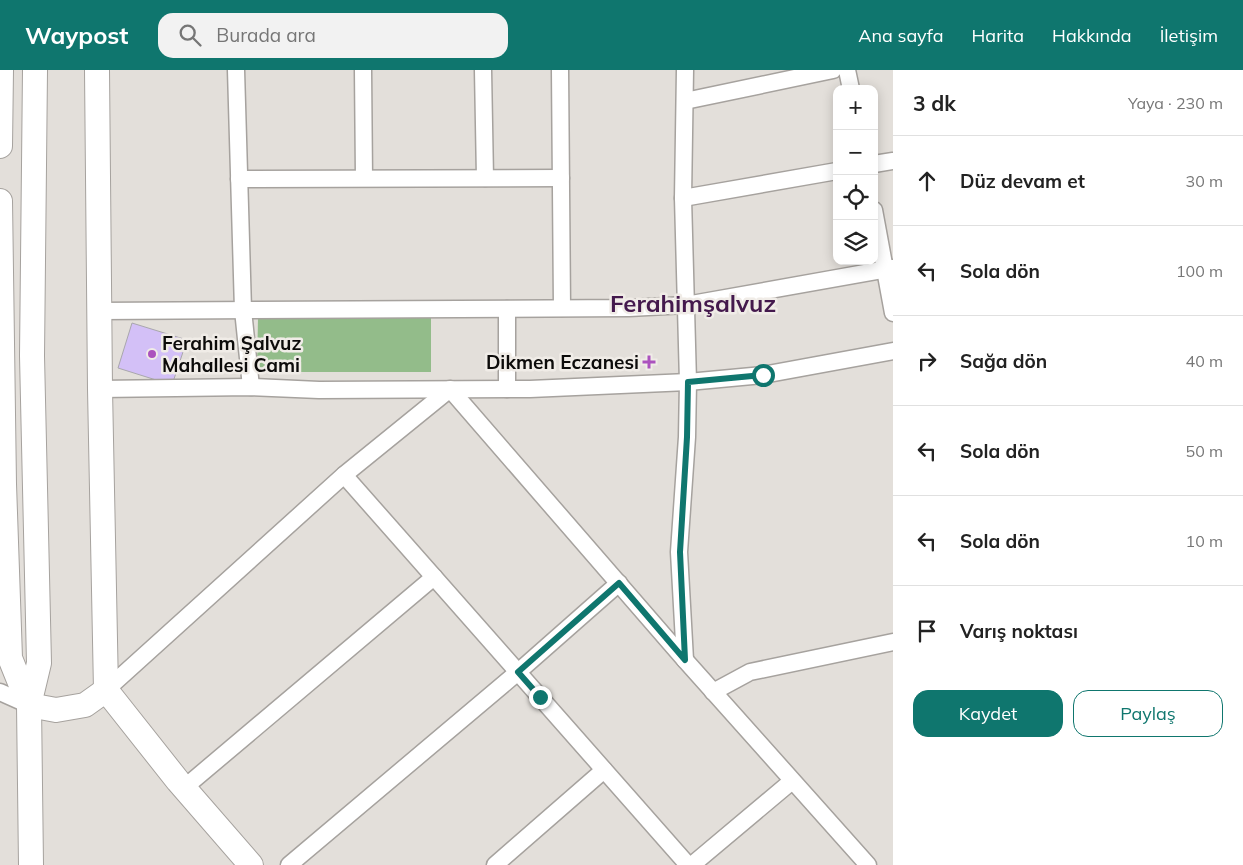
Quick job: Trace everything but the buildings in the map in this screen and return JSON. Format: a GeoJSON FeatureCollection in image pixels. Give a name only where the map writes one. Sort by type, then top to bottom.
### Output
{"type":"FeatureCollection","features":[{"type":"Feature","properties":{"kind":"main road"},"geometry":{"type":"LineString","coordinates":[[0,146],[1,70]]}},
{"type":"Feature","properties":{"kind":"main road"},"geometry":{"type":"LineString","coordinates":[[31,865],[29,705],[39,663],[32,356],[35,70]]}},
{"type":"Feature","properties":{"kind":"main road"},"geometry":{"type":"LineString","coordinates":[[97,70],[100,389],[106,690],[184,788],[251,865]]}},
{"type":"Feature","properties":{"kind":"main road"},"geometry":{"type":"LineString","coordinates":[[0,201],[4,484],[10,658],[29,705]]}},
{"type":"Feature","properties":{"kind":"main road"},"geometry":{"type":"LineString","coordinates":[[29,705],[56,710],[85,705],[106,690]]}},
{"type":"Feature","properties":{"kind":"street"},"geometry":{"type":"LineString","coordinates":[[236,70],[243,310],[251,387]]}},
{"type":"Feature","properties":{"kind":"street"},"geometry":{"type":"LineString","coordinates":[[363,70],[364,178]]}},
{"type":"Feature","properties":{"kind":"street"},"geometry":{"type":"LineString","coordinates":[[483,70],[485,178]]}},
{"type":"Feature","properties":{"kind":"street"},"geometry":{"type":"LineString","coordinates":[[560,70],[562,308]]}},
{"type":"Feature","properties":{"kind":"street"},"geometry":{"type":"LineString","coordinates":[[685,70],[683,198],[688,382],[687,437],[680,552],[685,660]]}},
{"type":"Feature","properties":{"kind":"street"},"geometry":{"type":"LineString","coordinates":[[685,101],[833,70]]}},
{"type":"Feature","properties":{"kind":"street"},"geometry":{"type":"LineString","coordinates":[[847,70],[850,85]]}},
{"type":"Feature","properties":{"kind":"street"},"geometry":{"type":"LineString","coordinates":[[878,163],[893,161]]}},
{"type":"Feature","properties":{"kind":"street"},"geometry":{"type":"LineString","coordinates":[[683,198],[833,172]]}},
{"type":"Feature","properties":{"kind":"street"},"geometry":{"type":"LineString","coordinates":[[239,179],[561,178]]}},
{"type":"Feature","properties":{"kind":"street"},"geometry":{"type":"LineString","coordinates":[[877,220],[889,269],[893,313]]}},
{"type":"Feature","properties":{"kind":"street"},"geometry":{"type":"LineString","coordinates":[[99,312],[630,308],[686,305],[889,269]]}},
{"type":"Feature","properties":{"kind":"street"},"geometry":{"type":"LineString","coordinates":[[507,308],[507,389]]}},
{"type":"Feature","properties":{"kind":"street"},"geometry":{"type":"LineString","coordinates":[[100,389],[251,387],[319,390],[540,389],[688,382],[763,375],[893,351]]}},
{"type":"Feature","properties":{"kind":"street"},"geometry":{"type":"LineString","coordinates":[[106,690],[344,475],[450,390]]}},
{"type":"Feature","properties":{"kind":"street"},"geometry":{"type":"LineString","coordinates":[[450,390],[713,692],[868,865]]}},
{"type":"Feature","properties":{"kind":"street"},"geometry":{"type":"LineString","coordinates":[[344,475],[688,865]]}},
{"type":"Feature","properties":{"kind":"street"},"geometry":{"type":"LineString","coordinates":[[184,788],[434,577]]}},
{"type":"Feature","properties":{"kind":"street"},"geometry":{"type":"LineString","coordinates":[[289,865],[518,672],[619,583]]}},
{"type":"Feature","properties":{"kind":"street"},"geometry":{"type":"LineString","coordinates":[[713,692],[750,672],[893,642]]}},
{"type":"Feature","properties":{"kind":"street"},"geometry":{"type":"LineString","coordinates":[[0,692],[29,705]]}},
{"type":"Feature","properties":{"kind":"street"},"geometry":{"type":"LineString","coordinates":[[496,865],[604,770]]}},
{"type":"Feature","properties":{"kind":"street"},"geometry":{"type":"LineString","coordinates":[[692,865],[792,781]]}},
{"type":"Feature","properties":{"kind":"green space"},"geometry":{"type":"Polygon","coordinates":[[[258,317],[431,317],[431,372],[257,372],[258,317]]]}},
{"type":"Feature","properties":{"kind":"place","name":"Ferahim Şalvuz Mahallesi Cami"},"geometry":{"type":"Point","coordinates":[152,354]}},
{"type":"Feature","properties":{"kind":"place","name":"Dikmen Eczanesi"},"geometry":{"type":"Point","coordinates":[649,362]}},
{"type":"Feature","properties":{"kind":"district","name":"Ferahimşalvuz"},"geometry":{"type":"Point","coordinates":[693,304]}},
{"type":"Feature","properties":{"kind":"route"},"geometry":{"type":"LineString","coordinates":[[540,697],[518,672],[619,583],[685,660],[680,552],[687,437],[688,382],[763,375]]}}]}
